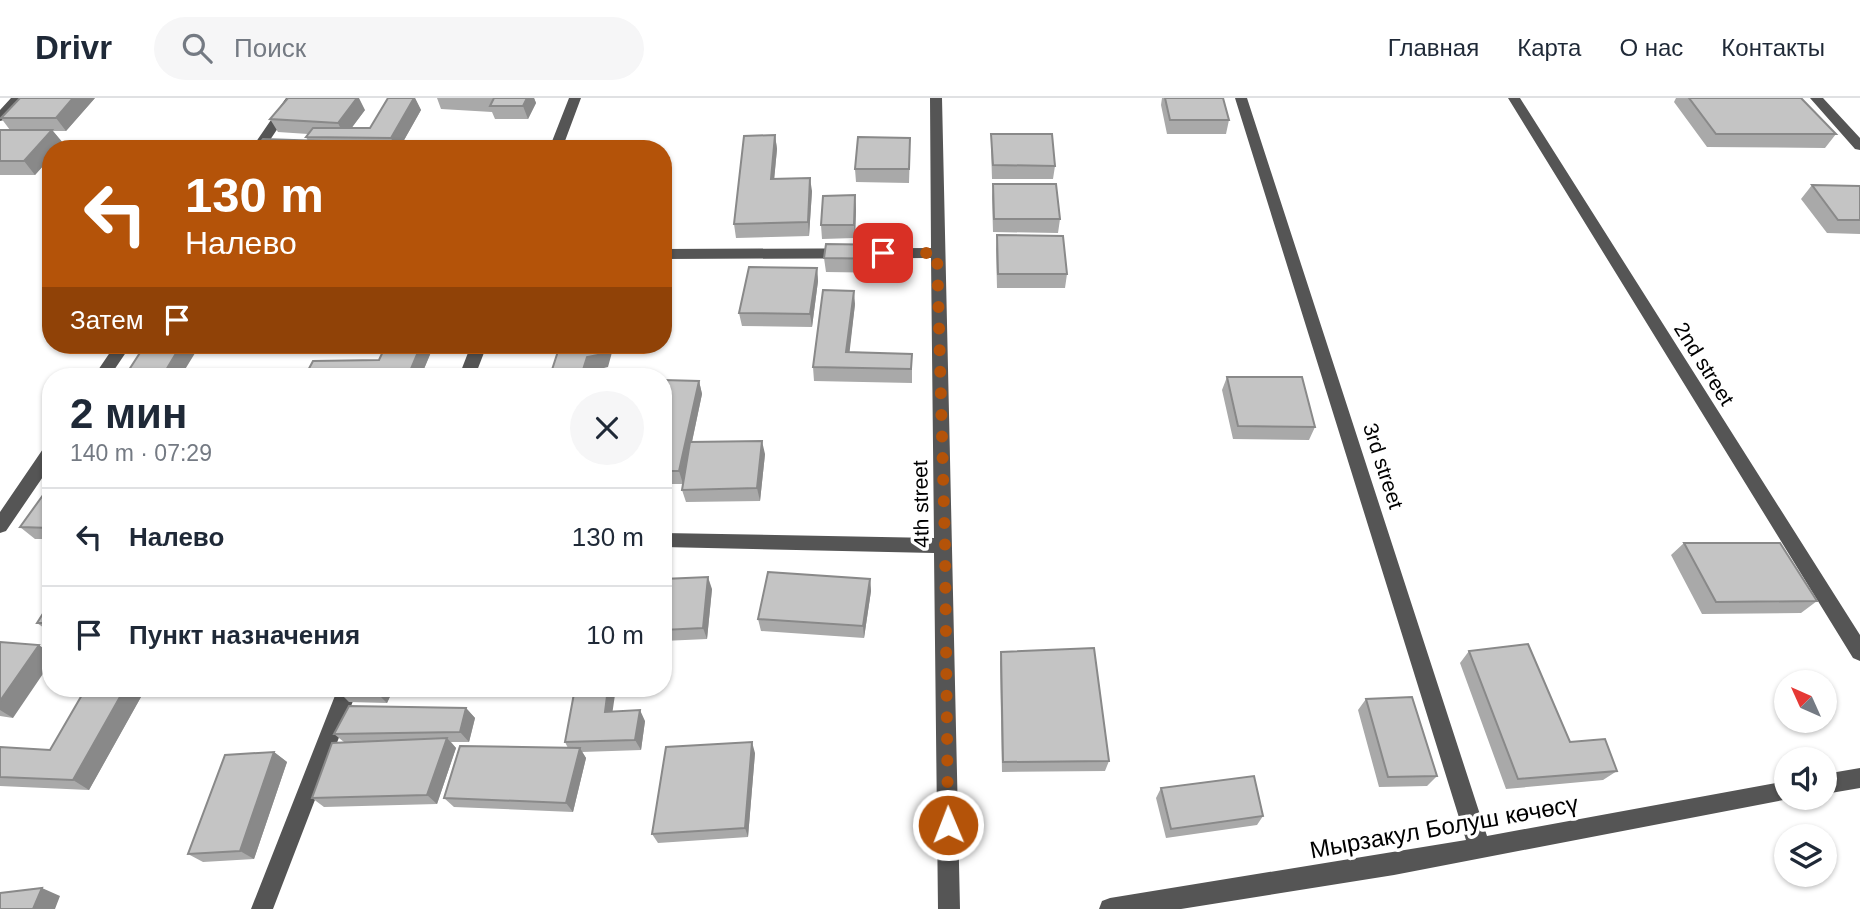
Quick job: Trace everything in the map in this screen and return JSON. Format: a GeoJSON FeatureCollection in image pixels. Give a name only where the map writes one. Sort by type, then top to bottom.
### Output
{"type":"FeatureCollection","features":[{"type":"Feature","properties":{"kind":"street"},"geometry":{"type":"LineString","coordinates":[[0,117],[18,98]]}},
{"type":"Feature","properties":{"kind":"street"},"geometry":{"type":"LineString","coordinates":[[263,140],[292,98]]}},
{"type":"Feature","properties":{"kind":"street"},"geometry":{"type":"LineString","coordinates":[[559,140],[575,98]]}},
{"type":"Feature","properties":{"kind":"street","name":"4th street"},"geometry":{"type":"LineString","coordinates":[[936,98],[949,909]]}},
{"type":"Feature","properties":{"kind":"street","name":"3rd street"},"geometry":{"type":"LineString","coordinates":[[1241,98],[1480,848]]}},
{"type":"Feature","properties":{"kind":"street","name":"2nd street"},"geometry":{"type":"LineString","coordinates":[[1514,98],[1860,652]]}},
{"type":"Feature","properties":{"kind":"street"},"geometry":{"type":"LineString","coordinates":[[1816,98],[1860,146]]}},
{"type":"Feature","properties":{"kind":"street"},"geometry":{"type":"LineString","coordinates":[[672,254],[937,253]]}},
{"type":"Feature","properties":{"kind":"street"},"geometry":{"type":"LineString","coordinates":[[0,526],[42,464]]}},
{"type":"Feature","properties":{"kind":"street"},"geometry":{"type":"LineString","coordinates":[[672,540],[945,546]]}},
{"type":"Feature","properties":{"kind":"street"},"geometry":{"type":"LineString","coordinates":[[262,909],[344,697]]}},
{"type":"Feature","properties":{"kind":"street"},"geometry":{"type":"LineString","coordinates":[[1837,782],[1860,778]]}},
{"type":"Feature","properties":{"kind":"street","name":"Мырзакул Болуш көчөсү"},"geometry":{"type":"LineString","coordinates":[[1110,909],[1183,903],[1774,793]]}},
{"type":"Feature","properties":{"kind":"building"},"geometry":{"type":"Polygon","coordinates":[[[20,98],[73,98],[56,118],[1,118],[20,98]]]}},
{"type":"Feature","properties":{"kind":"building"},"geometry":{"type":"Polygon","coordinates":[[[288,98],[357,98],[338,123],[270,119],[288,98]]]}},
{"type":"Feature","properties":{"kind":"building"},"geometry":{"type":"Polygon","coordinates":[[[388,98],[414,98],[391,138],[306,137],[313,128],[370,128],[388,98]]]}},
{"type":"Feature","properties":{"kind":"building"},"geometry":{"type":"Polygon","coordinates":[[[494,98],[527,98],[523,106],[490,106],[494,98]]]}},
{"type":"Feature","properties":{"kind":"building"},"geometry":{"type":"Polygon","coordinates":[[[1165,98],[1223,98],[1229,120],[1170,120],[1165,98]]]}},
{"type":"Feature","properties":{"kind":"building"},"geometry":{"type":"Polygon","coordinates":[[[1689,98],[1801,98],[1836,134],[1716,134],[1689,98]]]}},
{"type":"Feature","properties":{"kind":"building"},"geometry":{"type":"Polygon","coordinates":[[[0,130],[52,130],[24,161],[0,161],[0,130]]]}},
{"type":"Feature","properties":{"kind":"building"},"geometry":{"type":"Polygon","coordinates":[[[991,134],[1052,134],[1055,166],[993,165],[991,134]]]}},
{"type":"Feature","properties":{"kind":"building"},"geometry":{"type":"Polygon","coordinates":[[[775,135],[771,179],[810,178],[808,222],[734,224],[744,136],[775,135]]]}},
{"type":"Feature","properties":{"kind":"building"},"geometry":{"type":"Polygon","coordinates":[[[858,137],[910,138],[909,169],[855,169],[858,137]]]}},
{"type":"Feature","properties":{"kind":"building"},"geometry":{"type":"Polygon","coordinates":[[[993,184],[1056,184],[1060,219],[994,219],[993,184]]]}},
{"type":"Feature","properties":{"kind":"building"},"geometry":{"type":"Polygon","coordinates":[[[1812,185],[1860,186],[1860,220],[1838,220],[1812,185]]]}},
{"type":"Feature","properties":{"kind":"building"},"geometry":{"type":"Polygon","coordinates":[[[855,195],[854,225],[821,225],[823,196],[855,195]]]}},
{"type":"Feature","properties":{"kind":"building"},"geometry":{"type":"Polygon","coordinates":[[[997,235],[1063,236],[1067,274],[998,274],[997,235]]]}},
{"type":"Feature","properties":{"kind":"building"},"geometry":{"type":"Polygon","coordinates":[[[826,244],[893,245],[892,259],[824,258],[826,244]]]}},
{"type":"Feature","properties":{"kind":"building"},"geometry":{"type":"Polygon","coordinates":[[[749,267],[817,268],[810,314],[739,313],[749,267]]]}},
{"type":"Feature","properties":{"kind":"building"},"geometry":{"type":"Polygon","coordinates":[[[823,290],[854,291],[846,352],[912,354],[911,369],[813,367],[823,290]]]}},
{"type":"Feature","properties":{"kind":"building"},"geometry":{"type":"Polygon","coordinates":[[[139,354],[176,354],[167,368],[130,368],[139,354]]]}},
{"type":"Feature","properties":{"kind":"building"},"geometry":{"type":"Polygon","coordinates":[[[382,354],[417,354],[411,368],[309,368],[313,361],[379,360],[382,354]]]}},
{"type":"Feature","properties":{"kind":"building"},"geometry":{"type":"Polygon","coordinates":[[[557,354],[603,354],[587,357],[584,368],[553,368],[557,354]]]}},
{"type":"Feature","properties":{"kind":"building"},"geometry":{"type":"Polygon","coordinates":[[[1227,377],[1302,377],[1315,427],[1238,426],[1227,377]]]}},
{"type":"Feature","properties":{"kind":"building"},"geometry":{"type":"Polygon","coordinates":[[[672,380],[699,381],[679,471],[672,471],[672,380]]]}},
{"type":"Feature","properties":{"kind":"building"},"geometry":{"type":"Polygon","coordinates":[[[762,441],[757,488],[682,490],[690,442],[762,441]]]}},
{"type":"Feature","properties":{"kind":"building"},"geometry":{"type":"Polygon","coordinates":[[[42,496],[42,528],[20,527],[42,496]]]}},
{"type":"Feature","properties":{"kind":"building"},"geometry":{"type":"Polygon","coordinates":[[[1684,543],[1780,543],[1817,601],[1716,602],[1684,543]]]}},
{"type":"Feature","properties":{"kind":"building"},"geometry":{"type":"Polygon","coordinates":[[[768,572],[870,579],[863,626],[758,619],[768,572]]]}},
{"type":"Feature","properties":{"kind":"building"},"geometry":{"type":"Polygon","coordinates":[[[708,577],[703,628],[672,630],[672,579],[708,577]]]}},
{"type":"Feature","properties":{"kind":"building"},"geometry":{"type":"Polygon","coordinates":[[[0,642],[39,645],[0,701],[0,642]]]}},
{"type":"Feature","properties":{"kind":"building"},"geometry":{"type":"Polygon","coordinates":[[[1528,644],[1570,742],[1605,739],[1617,771],[1518,779],[1469,651],[1528,644]]]}},
{"type":"Feature","properties":{"kind":"building"},"geometry":{"type":"Polygon","coordinates":[[[1094,648],[1109,761],[1003,762],[1001,652],[1094,648]]]}},
{"type":"Feature","properties":{"kind":"building"},"geometry":{"type":"Polygon","coordinates":[[[81,697],[120,697],[73,780],[0,777],[0,747],[50,750],[81,697]]]}},
{"type":"Feature","properties":{"kind":"building"},"geometry":{"type":"Polygon","coordinates":[[[573,697],[607,697],[605,712],[640,710],[635,740],[565,742],[573,697]]]}},
{"type":"Feature","properties":{"kind":"building"},"geometry":{"type":"Polygon","coordinates":[[[1412,697],[1437,776],[1388,777],[1366,699],[1412,697]]]}},
{"type":"Feature","properties":{"kind":"building"},"geometry":{"type":"Polygon","coordinates":[[[349,706],[466,708],[460,732],[334,734],[349,706]]]}},
{"type":"Feature","properties":{"kind":"building"},"geometry":{"type":"Polygon","coordinates":[[[447,738],[427,795],[312,798],[332,743],[447,738]]]}},
{"type":"Feature","properties":{"kind":"building"},"geometry":{"type":"Polygon","coordinates":[[[752,742],[745,828],[652,834],[666,747],[752,742]]]}},
{"type":"Feature","properties":{"kind":"building"},"geometry":{"type":"Polygon","coordinates":[[[460,746],[580,748],[566,803],[444,798],[460,746]]]}},
{"type":"Feature","properties":{"kind":"building"},"geometry":{"type":"Polygon","coordinates":[[[274,752],[240,851],[188,854],[225,755],[274,752]]]}},
{"type":"Feature","properties":{"kind":"building"},"geometry":{"type":"Polygon","coordinates":[[[1254,776],[1263,816],[1171,829],[1161,788],[1254,776]]]}},
{"type":"Feature","properties":{"kind":"building"},"geometry":{"type":"Polygon","coordinates":[[[42,888],[33,909],[0,909],[0,893],[42,888]]]}},
{"type":"Feature","properties":{"kind":"route"},"geometry":{"type":"LineString","coordinates":[[883,253],[937,253],[945,546],[948,825]]}}]}
